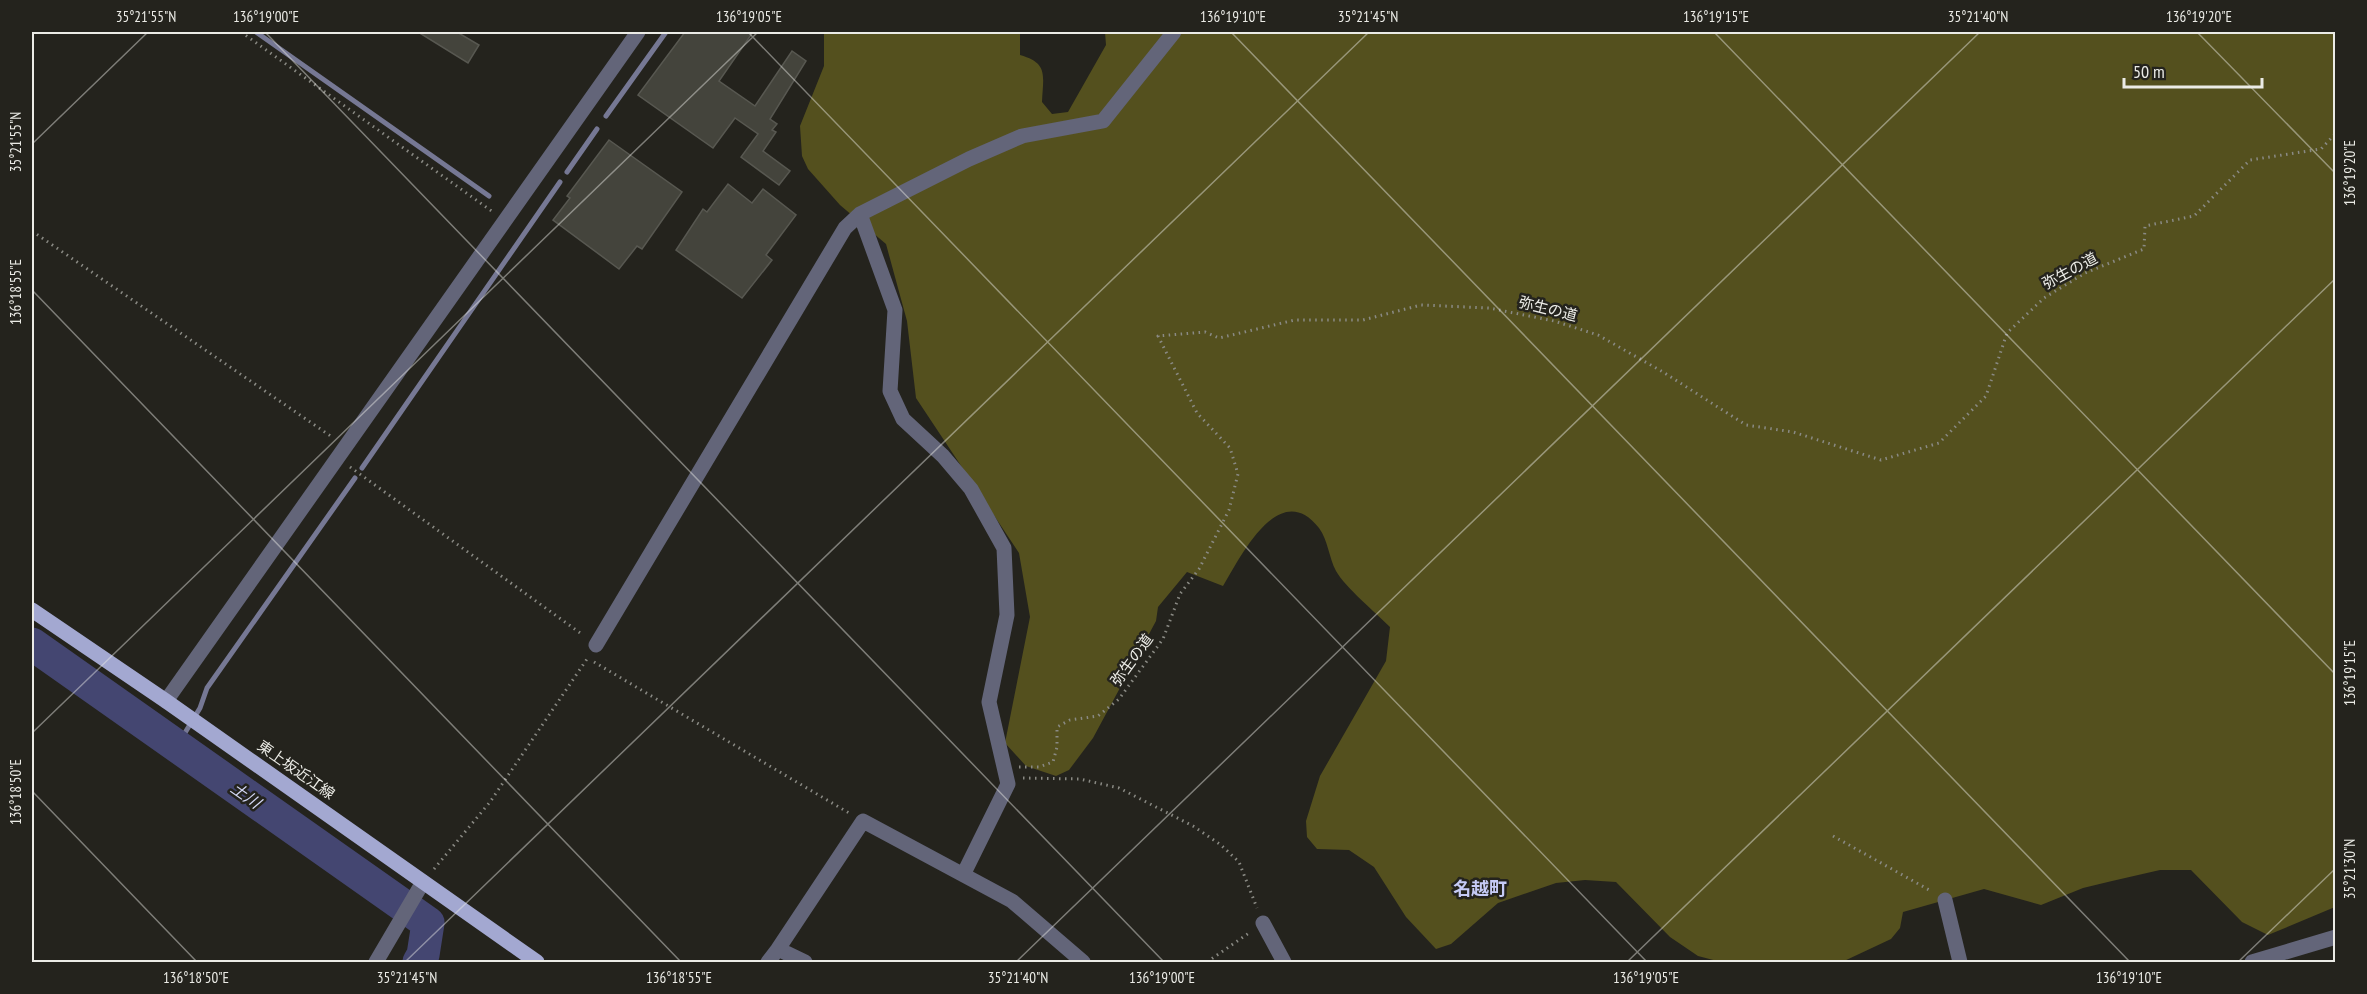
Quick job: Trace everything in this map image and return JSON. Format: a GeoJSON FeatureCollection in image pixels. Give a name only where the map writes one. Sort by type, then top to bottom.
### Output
{"type":"FeatureCollection","features":[{"type":"Feature","properties":{"kind":"main road","name":"東上坂近江線"},"geometry":{"type":"LineString","coordinates":[[32,610],[166,701],[537,963]]}},
{"type":"Feature","properties":{"kind":"street"},"geometry":{"type":"LineString","coordinates":[[166,701],[638,32]]}},
{"type":"Feature","properties":{"kind":"street"},"geometry":{"type":"LineString","coordinates":[[596,645],[845,228],[860,214],[969,159],[1022,136],[1103,122],[1174,32]]}},
{"type":"Feature","properties":{"kind":"street"},"geometry":{"type":"LineString","coordinates":[[860,214],[895,310],[890,391],[903,419],[943,456],[971,489],[1004,548],[1007,615],[989,702],[1008,784],[964,873]]}},
{"type":"Feature","properties":{"kind":"street"},"geometry":{"type":"LineString","coordinates":[[768,963],[863,821],[949,869],[964,873],[1012,901],[1083,963]]}},
{"type":"Feature","properties":{"kind":"street"},"geometry":{"type":"LineString","coordinates":[[376,963],[423,882]]}},
{"type":"Feature","properties":{"kind":"street"},"geometry":{"type":"LineString","coordinates":[[1945,900],[1960,963]]}},
{"type":"Feature","properties":{"kind":"street"},"geometry":{"type":"LineString","coordinates":[[1263,923],[1284,963]]}},
{"type":"Feature","properties":{"kind":"street"},"geometry":{"type":"LineString","coordinates":[[2252,963],[2336,937]]}},
{"type":"Feature","properties":{"kind":"street"},"geometry":{"type":"LineString","coordinates":[[778,949],[805,963]]}},
{"type":"Feature","properties":{"kind":"path"},"geometry":{"type":"LineString","coordinates":[[241,32],[505,220]]}},
{"type":"Feature","properties":{"kind":"path","name":"弥生の道"},"geometry":{"type":"LineString","coordinates":[[1005,773],[1053,762],[1057,747],[1057,727],[1070,720],[1098,716],[1119,699],[1163,639],[1179,594],[1199,569],[1229,510],[1238,474],[1230,448],[1197,413],[1158,336],[1205,332],[1219,338],[1295,321],[1363,320],[1421,304],[1489,308],[1554,321],[1598,335],[1663,372],[1746,425],[1793,432],[1881,460],[1940,443],[1986,396],[2007,333],[2044,298],[2085,273],[2144,249],[2145,226],[2194,216],[2250,160],[2321,149],[2336,133]]}},
{"type":"Feature","properties":{"kind":"path"},"geometry":{"type":"LineString","coordinates":[[32,231],[342,453],[596,645],[490,802],[423,882]]}},
{"type":"Feature","properties":{"kind":"path"},"geometry":{"type":"LineString","coordinates":[[587,658],[863,821]]}},
{"type":"Feature","properties":{"kind":"path"},"geometry":{"type":"LineString","coordinates":[[1005,773],[1080,779],[1119,788],[1193,826],[1221,845],[1239,862],[1263,923],[1207,963]]}},
{"type":"Feature","properties":{"kind":"path"},"geometry":{"type":"LineString","coordinates":[[1833,836],[1945,900]]}},
{"type":"Feature","properties":{"kind":"shaded area"},"geometry":{"type":"Polygon","coordinates":[[[824,32],[1020,32],[1020,55],[1036,62],[1040,67],[1043,78],[1042,102],[1052,114],[1068,112],[1106,45],[1105,32],[2335,32],[2335,907],[2268,935],[2242,922],[2191,870],[2160,870],[2083,888],[2041,905],[1984,889],[1903,912],[1900,928],[1891,939],[1842,962],[1721,962],[1698,956],[1670,937],[1616,882],[1585,880],[1556,883],[1498,903],[1451,944],[1436,949],[1406,917],[1374,867],[1349,850],[1317,849],[1307,837],[1306,821],[1320,776],[1386,661],[1390,627],[1340,577],[1319,528],[1304,515],[1290,512],[1276,517],[1262,527],[1223,586],[1187,572],[1158,607],[1156,621],[1093,738],[1069,770],[1056,776],[1026,766],[1005,743],[1030,617],[1019,553],[916,398],[907,321],[886,244],[840,205],[808,169],[802,156],[800,126],[824,66],[824,32]]]}},
{"type":"Feature","properties":{"kind":"building"},"geometry":{"type":"Polygon","coordinates":[[[418,32],[457,32],[479,45],[468,63],[418,32]]]}},
{"type":"Feature","properties":{"kind":"building"},"geometry":{"type":"Polygon","coordinates":[[[685,32],[753,32],[719,81],[755,106],[792,51],[806,61],[770,119],[777,124],[772,130],[776,132],[763,151],[790,171],[779,185],[741,157],[758,134],[735,118],[713,148],[638,95],[685,32]]]}},
{"type":"Feature","properties":{"kind":"building"},"geometry":{"type":"Polygon","coordinates":[[[609,140],[682,192],[642,249],[637,246],[619,269],[553,220],[570,198],[567,196],[609,140]]]}},
{"type":"Feature","properties":{"kind":"building"},"geometry":{"type":"Polygon","coordinates":[[[728,184],[752,203],[763,189],[796,215],[766,255],[772,260],[742,298],[676,250],[703,209],[707,212],[728,184]]]}},
{"type":"Feature","properties":{"kind":"waterway"},"geometry":{"type":"LineString","coordinates":[[256,32],[489,196]]}},
{"type":"Feature","properties":{"kind":"waterway"},"geometry":{"type":"LineString","coordinates":[[606,116],[666,32]]}},
{"type":"Feature","properties":{"kind":"waterway"},"geometry":{"type":"LineString","coordinates":[[567,172],[597,129]]}},
{"type":"Feature","properties":{"kind":"waterway"},"geometry":{"type":"LineString","coordinates":[[362,468],[560,182]]}},
{"type":"Feature","properties":{"kind":"waterway"},"geometry":{"type":"LineString","coordinates":[[177,746],[200,708],[207,688],[355,478]]}},
{"type":"Feature","properties":{"kind":"waterway","name":"土川"},"geometry":{"type":"LineString","coordinates":[[32,644],[428,923],[423,955],[419,962]]}},
{"type":"Feature","properties":{"kind":"district","name":"名越町"},"geometry":{"type":"Point","coordinates":[1480,889]}}]}
